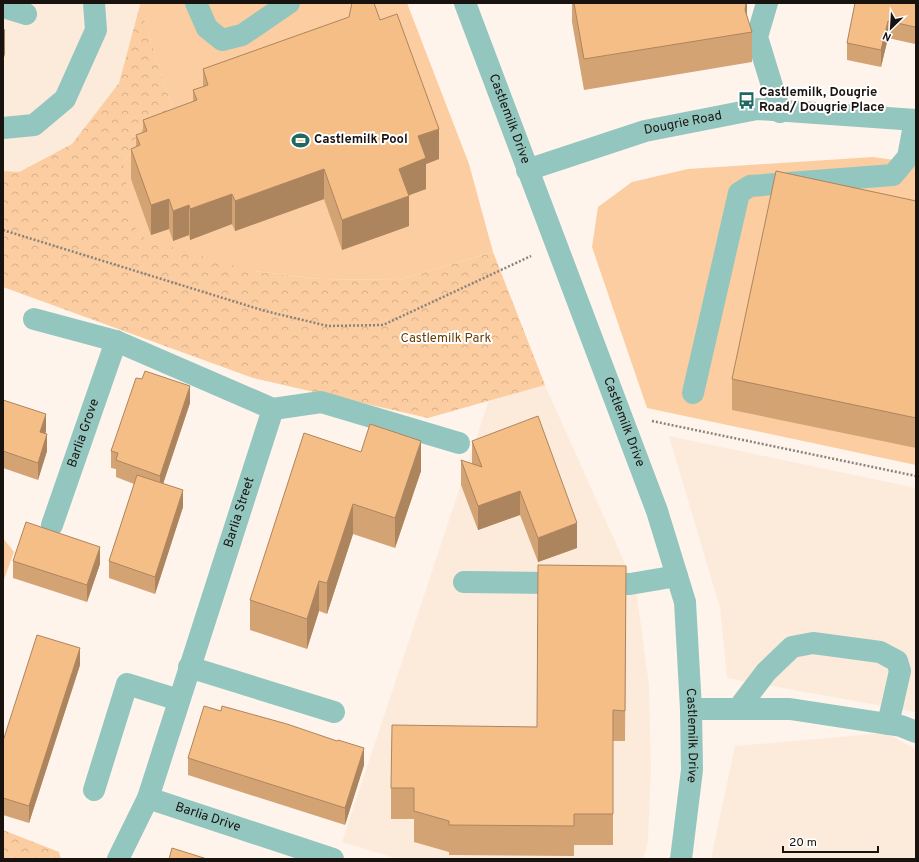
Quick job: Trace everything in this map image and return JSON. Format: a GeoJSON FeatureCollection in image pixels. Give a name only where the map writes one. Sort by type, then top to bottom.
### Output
{"type":"FeatureCollection","features":[{"type":"Feature","properties":{"kind":"street"},"geometry":{"type":"LineString","coordinates":[[3,128],[34,125],[65,99],[96,30],[94,3]]}},
{"type":"Feature","properties":{"kind":"street"},"geometry":{"type":"LineString","coordinates":[[196,3],[207,28],[222,40],[242,35],[289,3]]}},
{"type":"Feature","properties":{"kind":"street","name":"Castlemilk Drive"},"geometry":{"type":"LineString","coordinates":[[465,3],[555,245],[657,511],[685,602],[691,709],[692,770],[681,859]]}},
{"type":"Feature","properties":{"kind":"street"},"geometry":{"type":"LineString","coordinates":[[766,3],[757,37],[780,112]]}},
{"type":"Feature","properties":{"kind":"street"},"geometry":{"type":"LineString","coordinates":[[3,7],[26,14]]}},
{"type":"Feature","properties":{"kind":"street","name":"Dougrie Road"},"geometry":{"type":"LineString","coordinates":[[527,170],[646,130],[757,109],[780,112],[916,120]]}},
{"type":"Feature","properties":{"kind":"street"},"geometry":{"type":"LineString","coordinates":[[693,392],[739,193],[750,186],[893,175],[908,157],[916,120]]}},
{"type":"Feature","properties":{"kind":"street"},"geometry":{"type":"LineString","coordinates":[[34,319],[116,341],[273,410],[320,402],[459,442]]}},
{"type":"Feature","properties":{"kind":"street","name":"Barlia Grove"},"geometry":{"type":"LineString","coordinates":[[52,525],[116,341]]}},
{"type":"Feature","properties":{"kind":"street","name":"Barlia Street"},"geometry":{"type":"LineString","coordinates":[[148,798],[273,410]]}},
{"type":"Feature","properties":{"kind":"street"},"geometry":{"type":"LineString","coordinates":[[464,582],[630,584],[677,576]]}},
{"type":"Feature","properties":{"kind":"street"},"geometry":{"type":"LineString","coordinates":[[738,709],[766,672],[792,647],[813,643],[880,652],[897,661],[900,671],[888,724]]}},
{"type":"Feature","properties":{"kind":"street"},"geometry":{"type":"LineString","coordinates":[[190,667],[334,712]]}},
{"type":"Feature","properties":{"kind":"street"},"geometry":{"type":"LineString","coordinates":[[94,790],[127,684],[179,700]]}},
{"type":"Feature","properties":{"kind":"street"},"geometry":{"type":"LineString","coordinates":[[691,709],[790,709],[901,726],[916,732]]}},
{"type":"Feature","properties":{"kind":"street"},"geometry":{"type":"LineString","coordinates":[[118,859],[148,798]]}},
{"type":"Feature","properties":{"kind":"street","name":"Barlia Drive"},"geometry":{"type":"LineString","coordinates":[[148,798],[333,859]]}},
{"type":"Feature","properties":{"kind":"path"},"geometry":{"type":"LineString","coordinates":[[3,230],[265,312],[328,326],[382,325],[555,245]]}},
{"type":"Feature","properties":{"kind":"path"},"geometry":{"type":"LineString","coordinates":[[620,414],[916,476]]}},
{"type":"Feature","properties":{"kind":"shaded area"},"geometry":{"type":"Polygon","coordinates":[[[3,3],[139,3],[140,5],[119,83],[72,144],[18,172],[3,171],[3,3]]]}},
{"type":"Feature","properties":{"kind":"shaded area"},"geometry":{"type":"Polygon","coordinates":[[[545,385],[636,588],[649,685],[651,771],[648,841],[643,859],[398,859],[342,842],[489,400],[545,385]]]}},
{"type":"Feature","properties":{"kind":"shaded area"},"geometry":{"type":"Polygon","coordinates":[[[669,436],[916,488],[916,712],[727,678],[720,608],[669,436]]]}},
{"type":"Feature","properties":{"kind":"shaded area"},"geometry":{"type":"Polygon","coordinates":[[[886,733],[916,749],[916,859],[711,859],[735,746],[886,733]]]}},
{"type":"Feature","properties":{"kind":"green space"},"geometry":{"type":"Polygon","coordinates":[[[139,3],[407,3],[469,164],[493,252],[398,280],[319,279],[253,271],[145,239],[132,224],[123,162],[172,107],[139,3]]]}},
{"type":"Feature","properties":{"kind":"green space","name":"Castlemilk Park"},"geometry":{"type":"Polygon","coordinates":[[[140,5],[172,107],[123,162],[253,271],[319,279],[398,280],[493,252],[545,385],[428,418],[253,378],[3,287],[3,171],[19,172],[72,144],[119,83],[140,5]]]}},
{"type":"Feature","properties":{"kind":"green space"},"geometry":{"type":"Polygon","coordinates":[[[873,157],[916,163],[916,465],[647,408],[592,247],[598,207],[632,182],[688,169],[873,157]]]}},
{"type":"Feature","properties":{"kind":"green space"},"geometry":{"type":"Polygon","coordinates":[[[3,538],[14,552],[3,582],[3,538]]]}},
{"type":"Feature","properties":{"kind":"green space"},"geometry":{"type":"Polygon","coordinates":[[[3,830],[59,852],[61,859],[3,859],[3,830]]]}},
{"type":"Feature","properties":{"kind":"building","name":"Castlemilk Pool"},"geometry":{"type":"Polygon","coordinates":[[[352,3],[374,3],[380,20],[397,14],[439,129],[418,136],[426,158],[399,169],[409,196],[342,220],[324,169],[235,201],[232,194],[190,209],[189,205],[173,211],[169,199],[151,205],[131,149],[140,145],[136,135],[147,131],[143,120],[197,100],[193,90],[208,85],[203,69],[349,17],[352,3]]]}},
{"type":"Feature","properties":{"kind":"building"},"geometry":{"type":"Polygon","coordinates":[[[574,3],[746,3],[745,10],[752,32],[584,59],[574,3]]]}},
{"type":"Feature","properties":{"kind":"building"},"geometry":{"type":"Polygon","coordinates":[[[855,3],[916,3],[915,27],[888,21],[881,50],[847,43],[855,3]]]}},
{"type":"Feature","properties":{"kind":"building"},"geometry":{"type":"Polygon","coordinates":[[[776,171],[916,201],[916,418],[732,379],[776,171]]]}},
{"type":"Feature","properties":{"kind":"building"},"geometry":{"type":"Polygon","coordinates":[[[145,371],[190,386],[160,476],[116,460],[118,453],[111,451],[136,378],[142,379],[145,371]]]}},
{"type":"Feature","properties":{"kind":"building"},"geometry":{"type":"Polygon","coordinates":[[[3,400],[46,414],[40,432],[47,434],[38,463],[3,451],[3,400]]]}},
{"type":"Feature","properties":{"kind":"building"},"geometry":{"type":"Polygon","coordinates":[[[538,416],[577,523],[538,538],[520,491],[478,506],[461,460],[482,467],[472,441],[538,416]]]}},
{"type":"Feature","properties":{"kind":"building"},"geometry":{"type":"Polygon","coordinates":[[[370,424],[421,441],[395,518],[353,504],[327,583],[319,581],[307,619],[250,600],[304,433],[361,452],[370,424]]]}},
{"type":"Feature","properties":{"kind":"building"},"geometry":{"type":"Polygon","coordinates":[[[137,475],[183,490],[155,577],[109,561],[137,475]]]}},
{"type":"Feature","properties":{"kind":"building"},"geometry":{"type":"Polygon","coordinates":[[[26,522],[100,547],[87,585],[13,561],[26,522]]]}},
{"type":"Feature","properties":{"kind":"building"},"geometry":{"type":"Polygon","coordinates":[[[538,565],[626,566],[625,711],[613,710],[613,814],[574,814],[574,826],[449,825],[449,821],[414,811],[414,788],[391,788],[392,725],[537,727],[538,565]]]}},
{"type":"Feature","properties":{"kind":"building"},"geometry":{"type":"Polygon","coordinates":[[[37,635],[80,648],[29,806],[3,798],[3,741],[37,635]]]}},
{"type":"Feature","properties":{"kind":"building"},"geometry":{"type":"Polygon","coordinates":[[[204,706],[221,711],[222,706],[364,748],[345,808],[188,758],[204,706]]]}},
{"type":"Feature","properties":{"kind":"building"},"geometry":{"type":"Polygon","coordinates":[[[172,848],[207,859],[169,859],[172,848]]]}},
{"type":"Feature","properties":{"kind":"place","name":"Castlemilk, Dougrie Road/ Dougrie Place"},"geometry":{"type":"Point","coordinates":[746,100]}},
{"type":"Feature","properties":{"kind":"place","name":"Castlemilk Pool"},"geometry":{"type":"Point","coordinates":[301,140]}}]}
